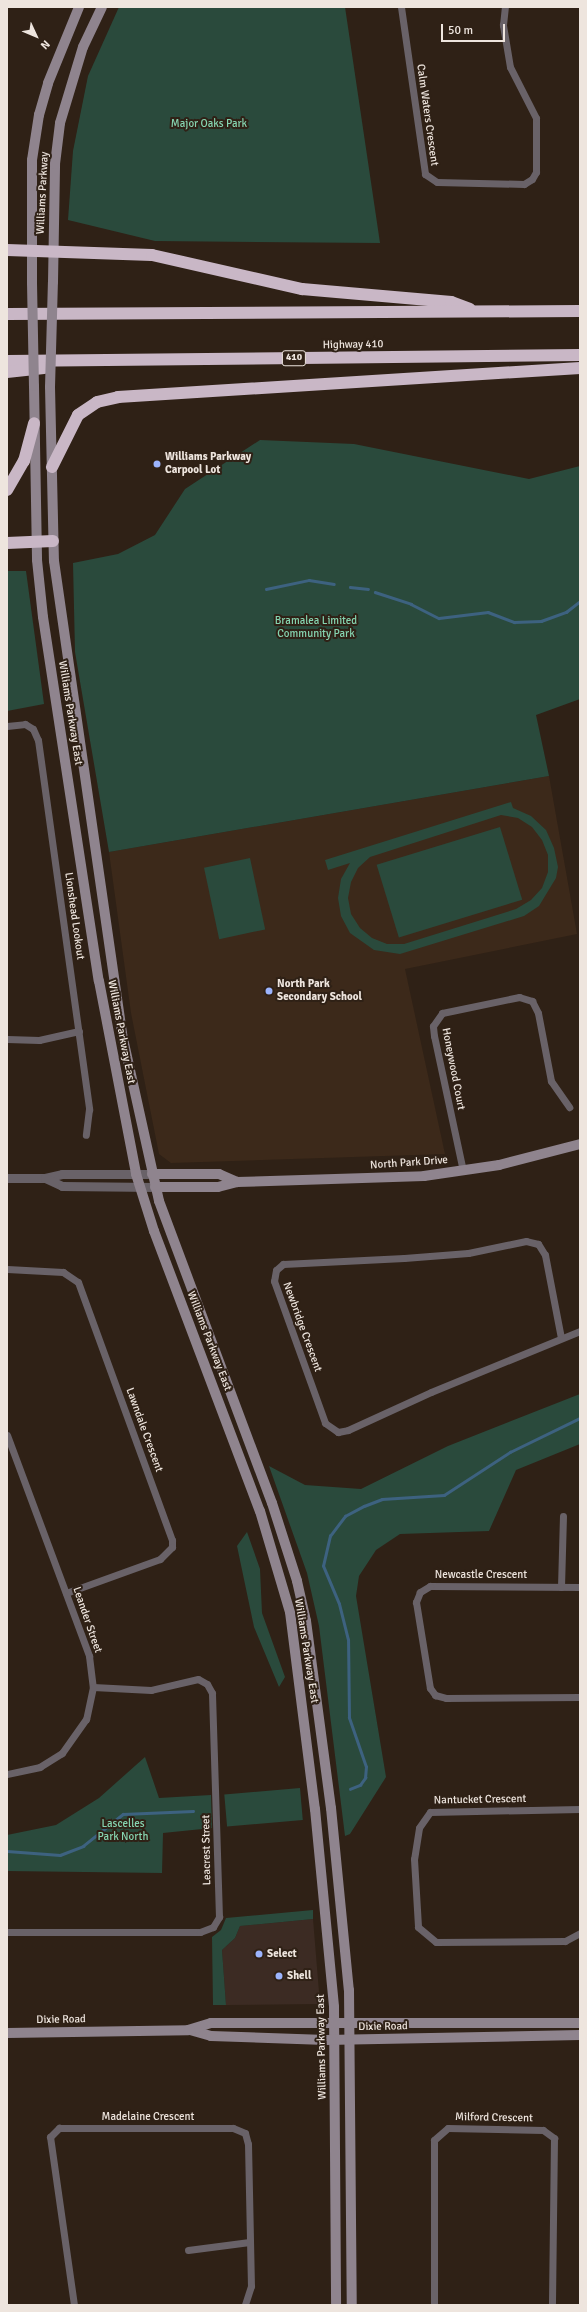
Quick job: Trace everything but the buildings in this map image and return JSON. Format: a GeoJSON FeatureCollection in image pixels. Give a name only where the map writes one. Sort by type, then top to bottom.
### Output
{"type":"FeatureCollection","features":[{"type":"Feature","properties":{"kind":"highway"},"geometry":{"type":"LineString","coordinates":[[7,250],[52,250],[152,255],[302,289],[450,302],[481,312]]}},
{"type":"Feature","properties":{"kind":"highway"},"geometry":{"type":"LineString","coordinates":[[7,314],[580,311]]}},
{"type":"Feature","properties":{"kind":"highway","name":"Highway 410"},"geometry":{"type":"LineString","coordinates":[[7,361],[580,355]]}},
{"type":"Feature","properties":{"kind":"highway"},"geometry":{"type":"LineString","coordinates":[[7,372],[60,366],[77,360]]}},
{"type":"Feature","properties":{"kind":"highway"},"geometry":{"type":"LineString","coordinates":[[52,467],[78,415],[97,402],[118,397],[580,368]]}},
{"type":"Feature","properties":{"kind":"highway"},"geometry":{"type":"LineString","coordinates":[[7,490],[24,461],[34,423]]}},
{"type":"Feature","properties":{"kind":"highway"},"geometry":{"type":"LineString","coordinates":[[7,543],[53,541]]}},
{"type":"Feature","properties":{"kind":"main road","name":"Williams Parkway"},"geometry":{"type":"LineString","coordinates":[[34,386],[32,160],[39,116],[48,83],[79,7]]}},
{"type":"Feature","properties":{"kind":"main road","name":"Williams Parkway"},"geometry":{"type":"LineString","coordinates":[[50,387],[55,164],[60,123],[83,48],[102,7]]}},
{"type":"Feature","properties":{"kind":"main road","name":"Williams Parkway East"},"geometry":{"type":"LineString","coordinates":[[34,386],[37,542],[43,617],[99,981],[136,1174],[260,1511],[290,1612],[324,1894],[335,2022],[336,2305]]}},
{"type":"Feature","properties":{"kind":"main road","name":"Williams Parkway East"},"geometry":{"type":"LineString","coordinates":[[50,387],[53,541],[57,593],[121,1028],[155,1187],[169,1234],[272,1503],[297,1581],[306,1621],[331,1808],[344,1922],[349,2022],[352,2305]]}},
{"type":"Feature","properties":{"kind":"main road","name":"North Park Drive"},"geometry":{"type":"LineString","coordinates":[[155,1187],[218,1187],[237,1182],[416,1176],[463,1171],[499,1165],[580,1144]]}},
{"type":"Feature","properties":{"kind":"main road","name":"North Park Drive"},"geometry":{"type":"LineString","coordinates":[[152,1174],[219,1174],[237,1182]]}},
{"type":"Feature","properties":{"kind":"main road","name":"Dixie Road"},"geometry":{"type":"LineString","coordinates":[[188,2030],[211,2023],[349,2022],[580,2024]]}},
{"type":"Feature","properties":{"kind":"main road","name":"Dixie Road"},"geometry":{"type":"LineString","coordinates":[[7,2033],[188,2030],[211,2036],[335,2039],[580,2035]]}},
{"type":"Feature","properties":{"kind":"street","name":"Calm Waters Crescent"},"geometry":{"type":"LineString","coordinates":[[401,7],[425,174],[437,182],[524,184],[532,180],[536,172],[536,118],[510,67],[503,25],[505,7]]}},
{"type":"Feature","properties":{"kind":"street","name":"Lionshead Lookout"},"geometry":{"type":"LineString","coordinates":[[7,726],[25,724],[33,729],[38,740],[89,1109],[86,1135]]}},
{"type":"Feature","properties":{"kind":"street","name":"Honeywood Court"},"geometry":{"type":"LineString","coordinates":[[463,1171],[434,1036],[433,1026],[442,1013],[519,997],[532,1001],[536,1007],[551,1081],[569,1107]]}},
{"type":"Feature","properties":{"kind":"street"},"geometry":{"type":"LineString","coordinates":[[7,1039],[39,1040],[79,1031]]}},
{"type":"Feature","properties":{"kind":"street"},"geometry":{"type":"LineString","coordinates":[[7,1178],[45,1178],[62,1174],[152,1174]]}},
{"type":"Feature","properties":{"kind":"street"},"geometry":{"type":"LineString","coordinates":[[45,1178],[62,1186],[155,1187]]}},
{"type":"Feature","properties":{"kind":"street","name":"Newbridge Crescent"},"geometry":{"type":"LineString","coordinates":[[561,1338],[545,1256],[538,1244],[526,1241],[468,1253],[283,1264],[276,1270],[274,1281],[325,1423],[338,1432],[348,1430],[431,1392],[580,1331]]}},
{"type":"Feature","properties":{"kind":"street","name":"Lawndale Crescent"},"geometry":{"type":"LineString","coordinates":[[7,1269],[63,1272],[78,1282],[172,1540],[172,1547],[160,1559],[66,1593]]}},
{"type":"Feature","properties":{"kind":"street","name":"Leander Street"},"geometry":{"type":"LineString","coordinates":[[7,1435],[89,1656],[93,1687],[86,1719],[62,1753],[40,1768],[7,1774]]}},
{"type":"Feature","properties":{"kind":"street"},"geometry":{"type":"LineString","coordinates":[[561,1587],[563,1516]]}},
{"type":"Feature","properties":{"kind":"street","name":"Newcastle Crescent"},"geometry":{"type":"LineString","coordinates":[[580,1587],[430,1586],[420,1592],[416,1602],[430,1688],[441,1698],[580,1698]]}},
{"type":"Feature","properties":{"kind":"street","name":"Leacrest Street"},"geometry":{"type":"LineString","coordinates":[[7,1932],[200,1932],[213,1927],[218,1917],[212,1693],[207,1684],[198,1679],[151,1690],[93,1687]]}},
{"type":"Feature","properties":{"kind":"street","name":"Nantucket Crescent"},"geometry":{"type":"LineString","coordinates":[[580,1809],[430,1812],[419,1828],[414,1859],[418,1927],[436,1942],[564,1941],[580,1933]]}},
{"type":"Feature","properties":{"kind":"street","name":"Madelaine Crescent"},"geometry":{"type":"LineString","coordinates":[[74,2305],[50,2137],[59,2128],[233,2128],[245,2133],[248,2144],[251,2286],[245,2305]]}},
{"type":"Feature","properties":{"kind":"street","name":"Milford Crescent"},"geometry":{"type":"LineString","coordinates":[[434,2305],[434,2140],[448,2128],[544,2130],[554,2138],[552,2305]]}},
{"type":"Feature","properties":{"kind":"street"},"geometry":{"type":"LineString","coordinates":[[188,2250],[249,2242]]}},
{"type":"Feature","properties":{"kind":"shaded area","name":"North Park Secondary School"},"geometry":{"type":"Polygon","coordinates":[[[549,776],[577,934],[405,969],[445,1154],[171,1163],[159,1154],[131,1013],[109,852],[549,776]]]}},
{"type":"Feature","properties":{"kind":"shaded area"},"geometry":{"type":"Polygon","coordinates":[[[313,1919],[320,2004],[226,2005],[222,1950],[235,1938],[240,1926],[313,1919]]]}},
{"type":"Feature","properties":{"kind":"green space","name":"Major Oaks Park"},"geometry":{"type":"Polygon","coordinates":[[[119,7],[345,7],[380,243],[155,241],[68,220],[73,151],[88,76],[119,7]]]}},
{"type":"Feature","properties":{"kind":"green space","name":"Bramalea Limited Community Park"},"geometry":{"type":"Polygon","coordinates":[[[260,440],[354,444],[529,479],[580,466],[580,699],[536,715],[549,776],[109,852],[75,652],[73,563],[118,554],[155,535],[185,489],[260,440]]]}},
{"type":"Feature","properties":{"kind":"green space"},"geometry":{"type":"Polygon","coordinates":[[[7,571],[26,571],[44,704],[7,711],[7,571]]]}},
{"type":"Feature","properties":{"kind":"green space"},"geometry":{"type":"Polygon","coordinates":[[[511,802],[513,808],[531,816],[546,830],[554,848],[558,867],[556,878],[539,906],[524,916],[400,954],[374,950],[350,933],[341,916],[338,898],[341,879],[350,863],[328,870],[325,860],[511,802]],[[501,815],[370,857],[358,868],[351,882],[348,898],[351,914],[360,928],[372,938],[387,944],[404,944],[516,909],[531,900],[542,888],[548,872],[548,855],[542,840],[532,827],[518,818],[501,815]]]}},
{"type":"Feature","properties":{"kind":"green space"},"geometry":{"type":"Polygon","coordinates":[[[500,827],[522,900],[399,937],[377,865],[500,827]]]}},
{"type":"Feature","properties":{"kind":"green space"},"geometry":{"type":"Polygon","coordinates":[[[250,858],[265,929],[219,939],[204,868],[250,858]]]}},
{"type":"Feature","properties":{"kind":"green space"},"geometry":{"type":"Polygon","coordinates":[[[580,1394],[580,1444],[516,1470],[489,1531],[400,1534],[376,1550],[359,1576],[356,1596],[386,1777],[350,1834],[345,1836],[319,1626],[307,1573],[269,1466],[305,1485],[361,1489],[448,1446],[580,1394]]]}},
{"type":"Feature","properties":{"kind":"green space"},"geometry":{"type":"Polygon","coordinates":[[[247,1532],[260,1569],[262,1613],[285,1677],[279,1687],[254,1627],[237,1546],[247,1532]]]}},
{"type":"Feature","properties":{"kind":"green space","name":"Lascelles Park North"},"geometry":{"type":"Polygon","coordinates":[[[145,1757],[159,1798],[211,1795],[212,1828],[163,1833],[162,1873],[7,1871],[7,1835],[56,1825],[99,1798],[145,1757]]]}},
{"type":"Feature","properties":{"kind":"green space"},"geometry":{"type":"Polygon","coordinates":[[[300,1788],[303,1820],[227,1827],[224,1795],[300,1788]]]}},
{"type":"Feature","properties":{"kind":"green space"},"geometry":{"type":"Polygon","coordinates":[[[313,1910],[313,1919],[240,1926],[235,1938],[222,1950],[226,2005],[213,2005],[212,1937],[221,1930],[226,1918],[313,1910]]]}},
{"type":"Feature","properties":{"kind":"waterway"},"geometry":{"type":"LineString","coordinates":[[266,589],[309,580],[334,584]]}},
{"type":"Feature","properties":{"kind":"waterway"},"geometry":{"type":"LineString","coordinates":[[350,587],[368,589]]}},
{"type":"Feature","properties":{"kind":"waterway"},"geometry":{"type":"LineString","coordinates":[[375,592],[411,604],[439,618],[488,612],[514,622],[541,621],[566,612],[580,601]]}},
{"type":"Feature","properties":{"kind":"waterway"},"geometry":{"type":"LineString","coordinates":[[350,1789],[360,1785],[365,1778],[366,1767],[349,1718],[348,1640],[339,1604],[323,1566],[330,1536],[345,1516],[364,1506],[382,1499],[444,1495],[510,1452],[580,1418]]}},
{"type":"Feature","properties":{"kind":"waterway"},"geometry":{"type":"LineString","coordinates":[[7,1851],[60,1855],[83,1846],[123,1814],[193,1811]]}},
{"type":"Feature","properties":{"kind":"place","name":"Williams Parkway Carpool Lot"},"geometry":{"type":"Point","coordinates":[157,464]}},
{"type":"Feature","properties":{"kind":"place","name":"North Park Secondary School"},"geometry":{"type":"Point","coordinates":[269,991]}},
{"type":"Feature","properties":{"kind":"place","name":"Select"},"geometry":{"type":"Point","coordinates":[259,1954]}},
{"type":"Feature","properties":{"kind":"place","name":"Shell"},"geometry":{"type":"Point","coordinates":[279,1976]}}]}
